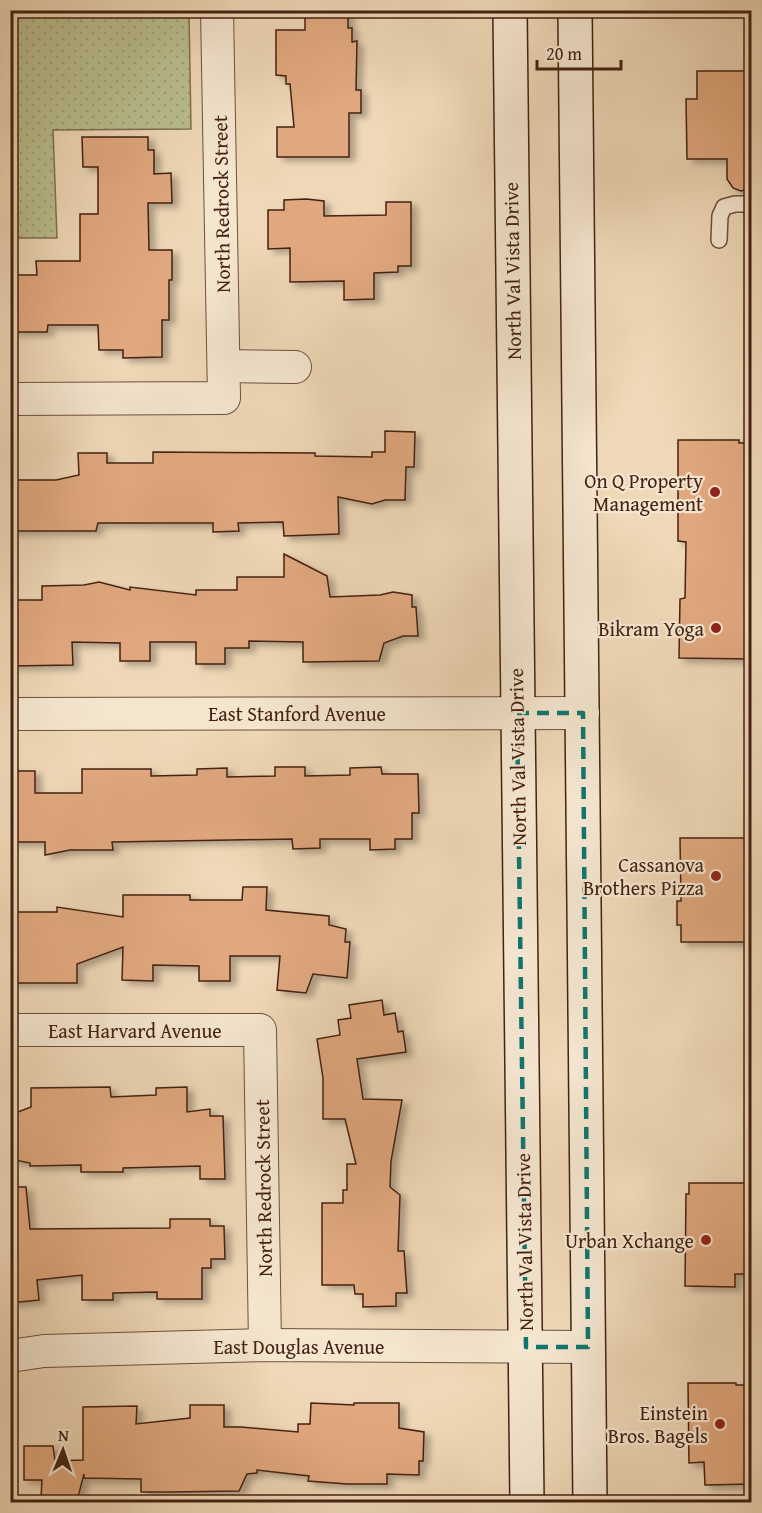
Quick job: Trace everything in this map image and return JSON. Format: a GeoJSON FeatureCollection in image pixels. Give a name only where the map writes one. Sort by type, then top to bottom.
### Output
{"type":"FeatureCollection","features":[{"type":"Feature","properties":{"kind":"main road","name":"North Val Vista Drive"},"geometry":{"type":"LineString","coordinates":[[510,10],[527,1503]]}},
{"type":"Feature","properties":{"kind":"main road"},"geometry":{"type":"LineString","coordinates":[[575,10],[590,1503]]}},
{"type":"Feature","properties":{"kind":"street","name":"North Redrock Street"},"geometry":{"type":"LineString","coordinates":[[10,399],[224,398],[217,10]]}},
{"type":"Feature","properties":{"kind":"street"},"geometry":{"type":"LineString","coordinates":[[224,366],[295,367]]}},
{"type":"Feature","properties":{"kind":"street","name":"East Stanford Avenue"},"geometry":{"type":"LineString","coordinates":[[10,714],[583,713]]}},
{"type":"Feature","properties":{"kind":"street","name":"East Harvard Avenue"},"geometry":{"type":"LineString","coordinates":[[10,1030],[260,1030]]}},
{"type":"Feature","properties":{"kind":"street","name":"North Redrock Street"},"geometry":{"type":"LineString","coordinates":[[260,1030],[265,1345]]}},
{"type":"Feature","properties":{"kind":"street","name":"East Douglas Avenue"},"geometry":{"type":"LineString","coordinates":[[10,1356],[44,1351],[265,1345],[588,1347]]}},
{"type":"Feature","properties":{"kind":"lane"},"geometry":{"type":"LineString","coordinates":[[719,240],[720,216],[724,207],[735,204],[752,204]]}},
{"type":"Feature","properties":{"kind":"highlighted area"},"geometry":{"type":"Polygon","coordinates":[[[517,713],[583,713],[588,1347],[526,1347],[517,713]]]}},
{"type":"Feature","properties":{"kind":"green space"},"geometry":{"type":"Polygon","coordinates":[[[11,10],[189,11],[191,129],[53,130],[57,238],[11,238],[11,10]]]}},
{"type":"Feature","properties":{"kind":"building"},"geometry":{"type":"Polygon","coordinates":[[[305,10],[348,11],[348,28],[352,28],[352,42],[357,41],[356,90],[361,90],[361,113],[349,113],[349,157],[277,157],[277,127],[294,127],[290,84],[286,84],[286,76],[276,75],[276,30],[305,30],[305,10]]]}},
{"type":"Feature","properties":{"kind":"building"},"geometry":{"type":"Polygon","coordinates":[[[697,71],[752,71],[752,188],[741,191],[733,188],[727,179],[727,159],[687,159],[686,99],[697,99],[697,71]]]}},
{"type":"Feature","properties":{"kind":"building"},"geometry":{"type":"Polygon","coordinates":[[[82,137],[148,137],[148,150],[154,150],[154,174],[171,173],[172,203],[148,203],[149,250],[172,250],[169,320],[162,320],[162,357],[123,358],[123,350],[99,350],[98,325],[48,325],[47,332],[10,332],[10,275],[37,275],[36,261],[80,261],[80,214],[98,214],[98,167],[83,167],[82,137]]]}},
{"type":"Feature","properties":{"kind":"building"},"geometry":{"type":"Polygon","coordinates":[[[284,200],[324,201],[324,216],[386,215],[386,202],[411,202],[411,266],[398,266],[398,272],[374,273],[374,299],[344,300],[344,281],[290,282],[290,248],[268,249],[268,210],[284,210],[284,200]]]}},
{"type":"Feature","properties":{"kind":"building"},"geometry":{"type":"Polygon","coordinates":[[[385,431],[415,432],[414,467],[406,467],[405,500],[385,500],[372,504],[338,497],[339,534],[284,536],[283,522],[238,523],[239,531],[213,532],[213,523],[98,523],[96,531],[10,531],[10,480],[56,480],[79,475],[78,453],[107,453],[107,463],[153,463],[153,452],[315,453],[315,456],[372,457],[372,452],[385,452],[385,431]]]}},
{"type":"Feature","properties":{"kind":"building"},"geometry":{"type":"Polygon","coordinates":[[[678,440],[739,440],[739,443],[752,443],[752,659],[679,658],[680,599],[685,598],[686,542],[678,541],[678,440]]]}},
{"type":"Feature","properties":{"kind":"building"},"geometry":{"type":"Polygon","coordinates":[[[284,554],[327,576],[330,597],[380,595],[393,592],[412,595],[412,607],[416,607],[418,636],[403,636],[384,643],[379,661],[303,662],[303,642],[249,641],[249,648],[225,648],[225,664],[196,664],[196,642],[150,642],[150,661],[120,661],[120,643],[72,642],[73,665],[10,666],[10,600],[42,600],[42,586],[84,585],[99,582],[130,590],[130,587],[196,595],[196,590],[237,590],[237,577],[284,577],[284,554]]]}},
{"type":"Feature","properties":{"kind":"building"},"geometry":{"type":"Polygon","coordinates":[[[275,767],[305,767],[305,776],[350,775],[350,768],[381,767],[382,774],[418,774],[419,813],[412,813],[412,839],[395,839],[395,849],[370,850],[370,839],[320,839],[320,848],[293,849],[292,839],[112,842],[113,850],[70,850],[45,855],[45,842],[10,842],[10,771],[35,771],[35,793],[82,793],[82,769],[151,769],[151,776],[197,775],[197,769],[227,768],[227,777],[275,776],[275,767]]]}},
{"type":"Feature","properties":{"kind":"building","name":"Cassanova Brothers Pizza"},"geometry":{"type":"Polygon","coordinates":[[[680,838],[751,838],[752,942],[681,942],[681,925],[677,925],[677,901],[681,901],[680,838]]]}},
{"type":"Feature","properties":{"kind":"building"},"geometry":{"type":"Polygon","coordinates":[[[243,887],[267,887],[266,910],[329,916],[329,925],[346,929],[345,942],[350,942],[347,978],[313,974],[306,993],[277,990],[280,956],[230,956],[230,981],[199,981],[199,966],[153,965],[153,981],[122,980],[123,947],[77,964],[77,983],[10,983],[10,912],[57,912],[57,907],[123,917],[123,895],[190,895],[190,900],[242,900],[243,887]]]}},
{"type":"Feature","properties":{"kind":"building"},"geometry":{"type":"Polygon","coordinates":[[[382,1000],[384,1015],[395,1013],[398,1032],[403,1031],[406,1052],[357,1059],[363,1099],[402,1100],[391,1161],[390,1187],[400,1195],[398,1251],[404,1251],[407,1293],[396,1293],[396,1306],[363,1307],[363,1294],[355,1294],[354,1285],[322,1285],[322,1203],[343,1203],[343,1190],[347,1190],[347,1164],[356,1164],[345,1119],[323,1119],[323,1078],[317,1039],[340,1035],[338,1020],[351,1018],[349,1005],[382,1000]]]}},
{"type":"Feature","properties":{"kind":"building"},"geometry":{"type":"Polygon","coordinates":[[[110,1087],[111,1097],[156,1095],[156,1088],[187,1087],[187,1112],[210,1109],[210,1116],[223,1116],[225,1179],[200,1179],[200,1166],[123,1168],[123,1172],[81,1172],[81,1165],[30,1166],[30,1163],[10,1159],[10,1115],[31,1107],[31,1088],[110,1087]]]}},
{"type":"Feature","properties":{"kind":"building"},"geometry":{"type":"Polygon","coordinates":[[[689,1183],[752,1183],[752,1274],[735,1274],[735,1287],[685,1286],[686,1194],[689,1194],[689,1183]]]}},
{"type":"Feature","properties":{"kind":"building"},"geometry":{"type":"Polygon","coordinates":[[[10,1187],[26,1187],[30,1229],[170,1228],[170,1219],[210,1219],[210,1226],[224,1226],[225,1259],[211,1259],[211,1268],[202,1268],[202,1299],[157,1299],[157,1292],[113,1293],[113,1300],[82,1300],[82,1275],[37,1280],[39,1300],[10,1303],[10,1267],[14,1266],[10,1240],[10,1187]]]}},
{"type":"Feature","properties":{"kind":"building","name":"Einstein Bros. Bagels"},"geometry":{"type":"Polygon","coordinates":[[[688,1383],[752,1385],[752,1484],[705,1485],[704,1462],[689,1463],[688,1383]]]}},
{"type":"Feature","properties":{"kind":"building"},"geometry":{"type":"Polygon","coordinates":[[[311,1403],[354,1405],[354,1403],[399,1403],[399,1428],[424,1432],[423,1461],[419,1461],[419,1475],[387,1474],[387,1484],[347,1484],[308,1481],[309,1476],[257,1470],[257,1473],[247,1474],[239,1491],[141,1492],[141,1479],[84,1478],[84,1474],[78,1497],[41,1497],[42,1480],[24,1480],[24,1446],[53,1446],[55,1461],[83,1460],[83,1407],[137,1406],[136,1424],[190,1418],[190,1405],[224,1405],[224,1427],[298,1432],[298,1424],[310,1424],[311,1403]]]}},
{"type":"Feature","properties":{"kind":"place","name":"On Q Property Management"},"geometry":{"type":"Point","coordinates":[715,492]}},
{"type":"Feature","properties":{"kind":"place","name":"Bikram Yoga"},"geometry":{"type":"Point","coordinates":[716,628]}},
{"type":"Feature","properties":{"kind":"place","name":"Cassanova Brothers Pizza"},"geometry":{"type":"Point","coordinates":[716,876]}},
{"type":"Feature","properties":{"kind":"place","name":"Urban Xchange"},"geometry":{"type":"Point","coordinates":[706,1240]}},
{"type":"Feature","properties":{"kind":"place","name":"Einstein Bros. Bagels"},"geometry":{"type":"Point","coordinates":[720,1424]}}]}
